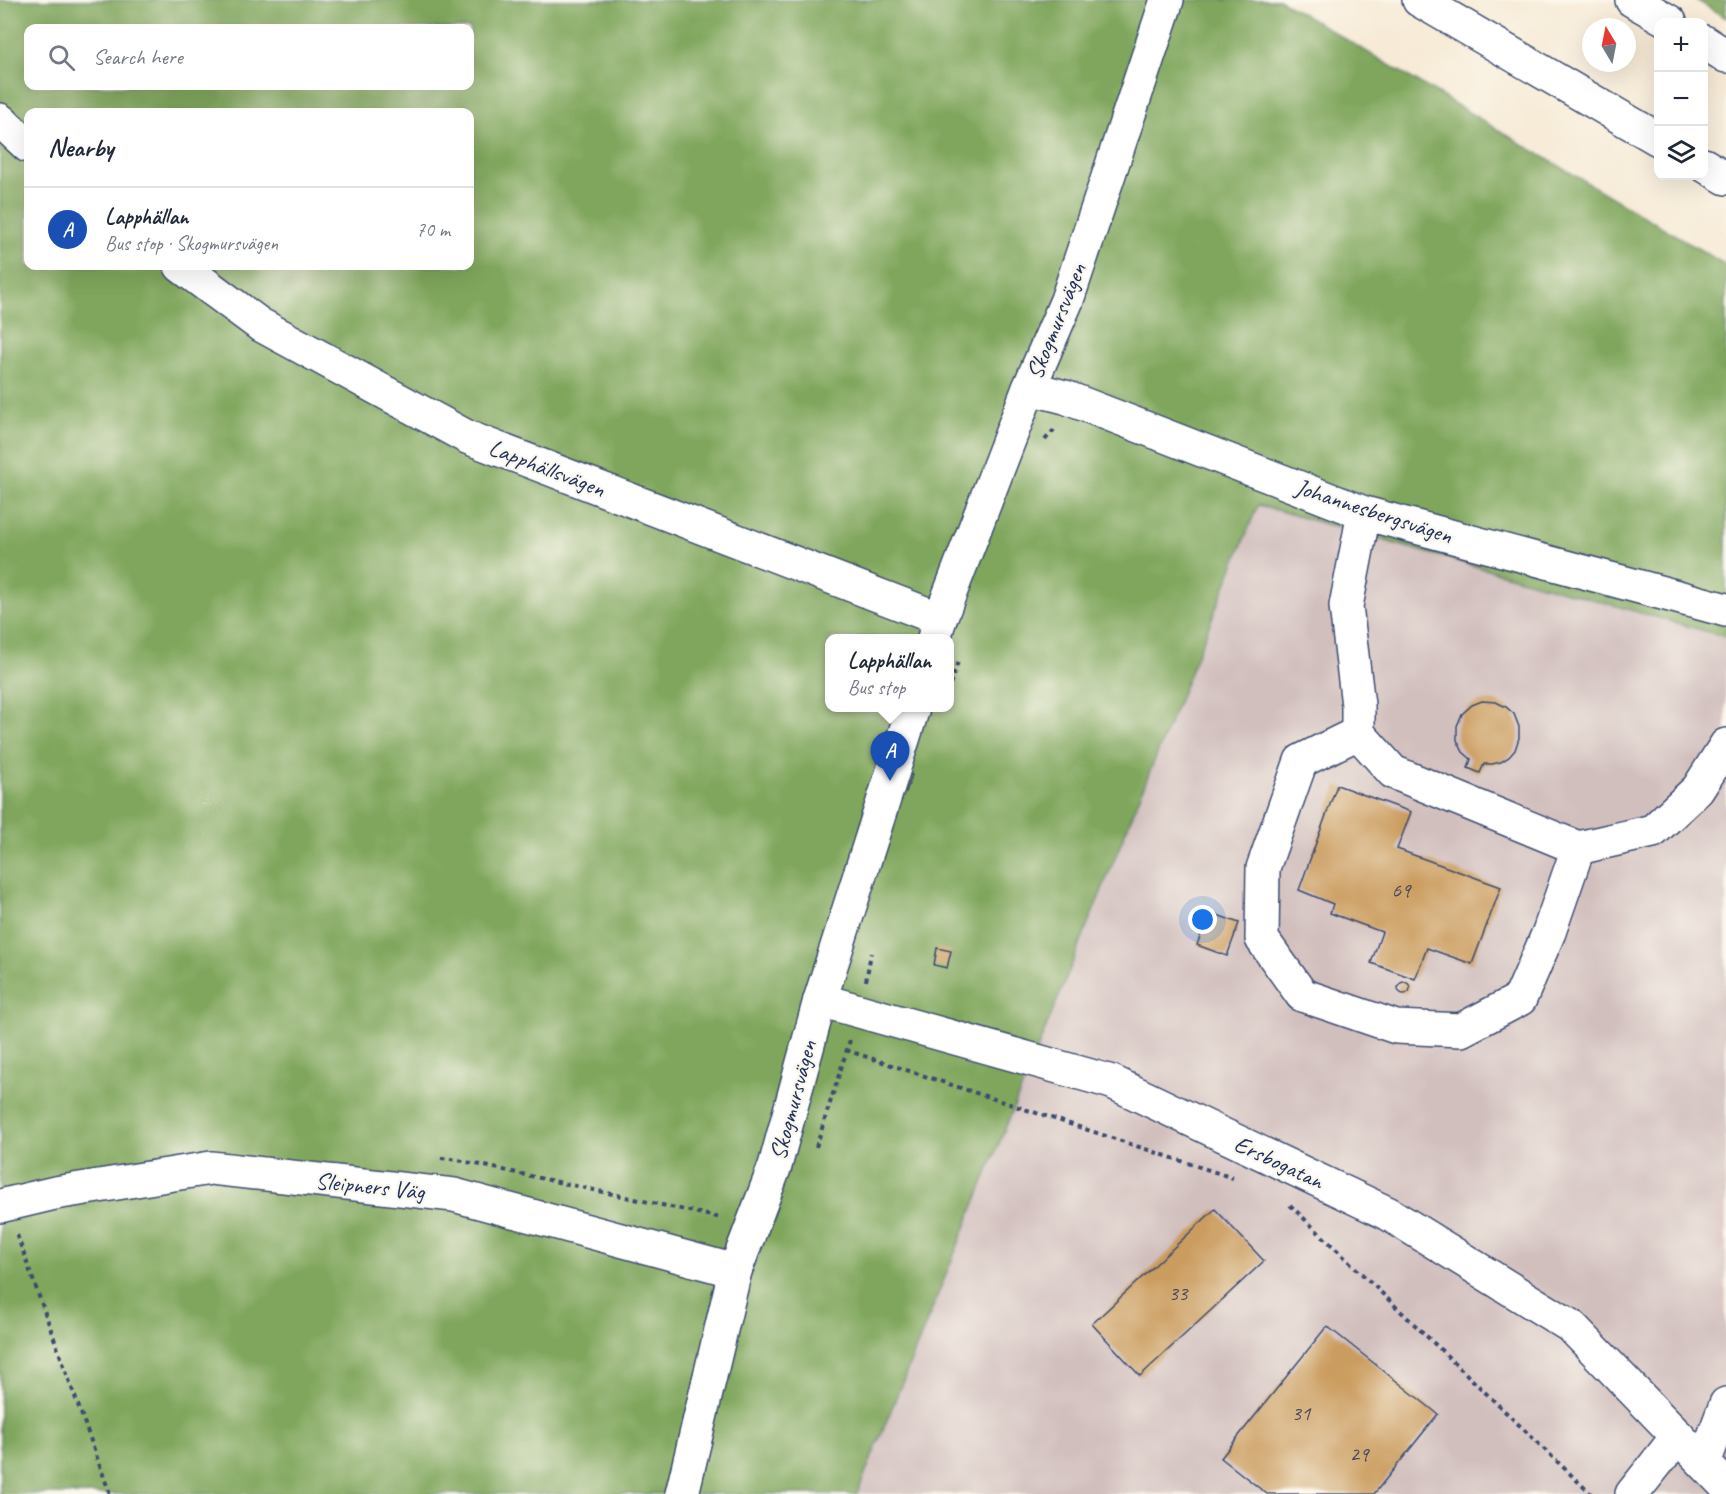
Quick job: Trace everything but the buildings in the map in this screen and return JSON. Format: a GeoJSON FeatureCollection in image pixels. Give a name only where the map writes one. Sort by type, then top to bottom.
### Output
{"type":"FeatureCollection","features":[{"type":"Feature","properties":{"kind":"main road","name":"Skogmursvägen"},"geometry":{"type":"LineString","coordinates":[[937,629],[1029,388],[1067,300],[1167,0]]}},
{"type":"Feature","properties":{"kind":"main road"},"geometry":{"type":"LineString","coordinates":[[1419,0],[1654,136]]}},
{"type":"Feature","properties":{"kind":"main road"},"geometry":{"type":"LineString","coordinates":[[1632,0],[1663,18]]}},
{"type":"Feature","properties":{"kind":"main road"},"geometry":{"type":"LineString","coordinates":[[1708,45],[1726,56]]}},
{"type":"Feature","properties":{"kind":"main road"},"geometry":{"type":"LineString","coordinates":[[0,120],[24,142]]}},
{"type":"Feature","properties":{"kind":"main road"},"geometry":{"type":"LineString","coordinates":[[1708,167],[1726,178]]}},
{"type":"Feature","properties":{"kind":"main road","name":"Lapphällsvägen"},"geometry":{"type":"LineString","coordinates":[[185,270],[259,324],[467,437],[937,629]]}},
{"type":"Feature","properties":{"kind":"main road","name":"Johannesbergsvägen"},"geometry":{"type":"LineString","coordinates":[[1029,388],[1065,397],[1364,513],[1726,610]]}},
{"type":"Feature","properties":{"kind":"main road"},"geometry":{"type":"LineString","coordinates":[[1364,513],[1346,606],[1358,705],[1358,733],[1392,771],[1578,848],[1653,831],[1698,789],[1726,745]]}},
{"type":"Feature","properties":{"kind":"main road","name":"Skogmursvägen"},"geometry":{"type":"LineString","coordinates":[[682,1494],[735,1271],[775,1166],[820,1000],[912,712]]}},
{"type":"Feature","properties":{"kind":"main road"},"geometry":{"type":"LineString","coordinates":[[1358,733],[1301,761],[1263,868],[1262,939],[1302,995],[1396,1027],[1461,1030],[1520,999],[1549,932],[1578,848]]}},
{"type":"Feature","properties":{"kind":"main road","name":"Ersbogatan"},"geometry":{"type":"LineString","coordinates":[[820,1000],[1112,1082],[1389,1214],[1572,1327],[1726,1486]]}},
{"type":"Feature","properties":{"kind":"main road","name":"Sleipners Väg"},"geometry":{"type":"LineString","coordinates":[[3,1205],[56,1193],[211,1168],[454,1195],[735,1271]]}},
{"type":"Feature","properties":{"kind":"main road"},"geometry":{"type":"LineString","coordinates":[[1704,1463],[1726,1404]]}},
{"type":"Feature","properties":{"kind":"main road"},"geometry":{"type":"LineString","coordinates":[[1632,1494],[1678,1436]]}},
{"type":"Feature","properties":{"kind":"path"},"geometry":{"type":"LineString","coordinates":[[846,1050],[1243,1181]]}},
{"type":"Feature","properties":{"kind":"path"},"geometry":{"type":"LineString","coordinates":[[1286,1201],[1591,1494]]}},
{"type":"Feature","properties":{"kind":"path"},"geometry":{"type":"LineString","coordinates":[[3,1205],[110,1494]]}},
{"type":"Feature","properties":{"kind":"shaded area"},"geometry":{"type":"Polygon","coordinates":[[[1258,504],[1726,637],[1726,1494],[857,1494],[1258,504]]]}},
{"type":"Feature","properties":{"kind":"green space"},"geometry":{"type":"Polygon","coordinates":[[[0,0],[1280,0],[1726,265],[1726,637],[1258,505],[857,1494],[0,1494],[0,0]]]}},
{"type":"Feature","properties":{"kind":"green space"},"geometry":{"type":"Polygon","coordinates":[[[1696,0],[1726,0],[1726,18],[1696,0]]]}},
{"type":"Feature","properties":{"kind":"place","name":"Lapphällan"},"geometry":{"type":"Point","coordinates":[890,781]}}]}
